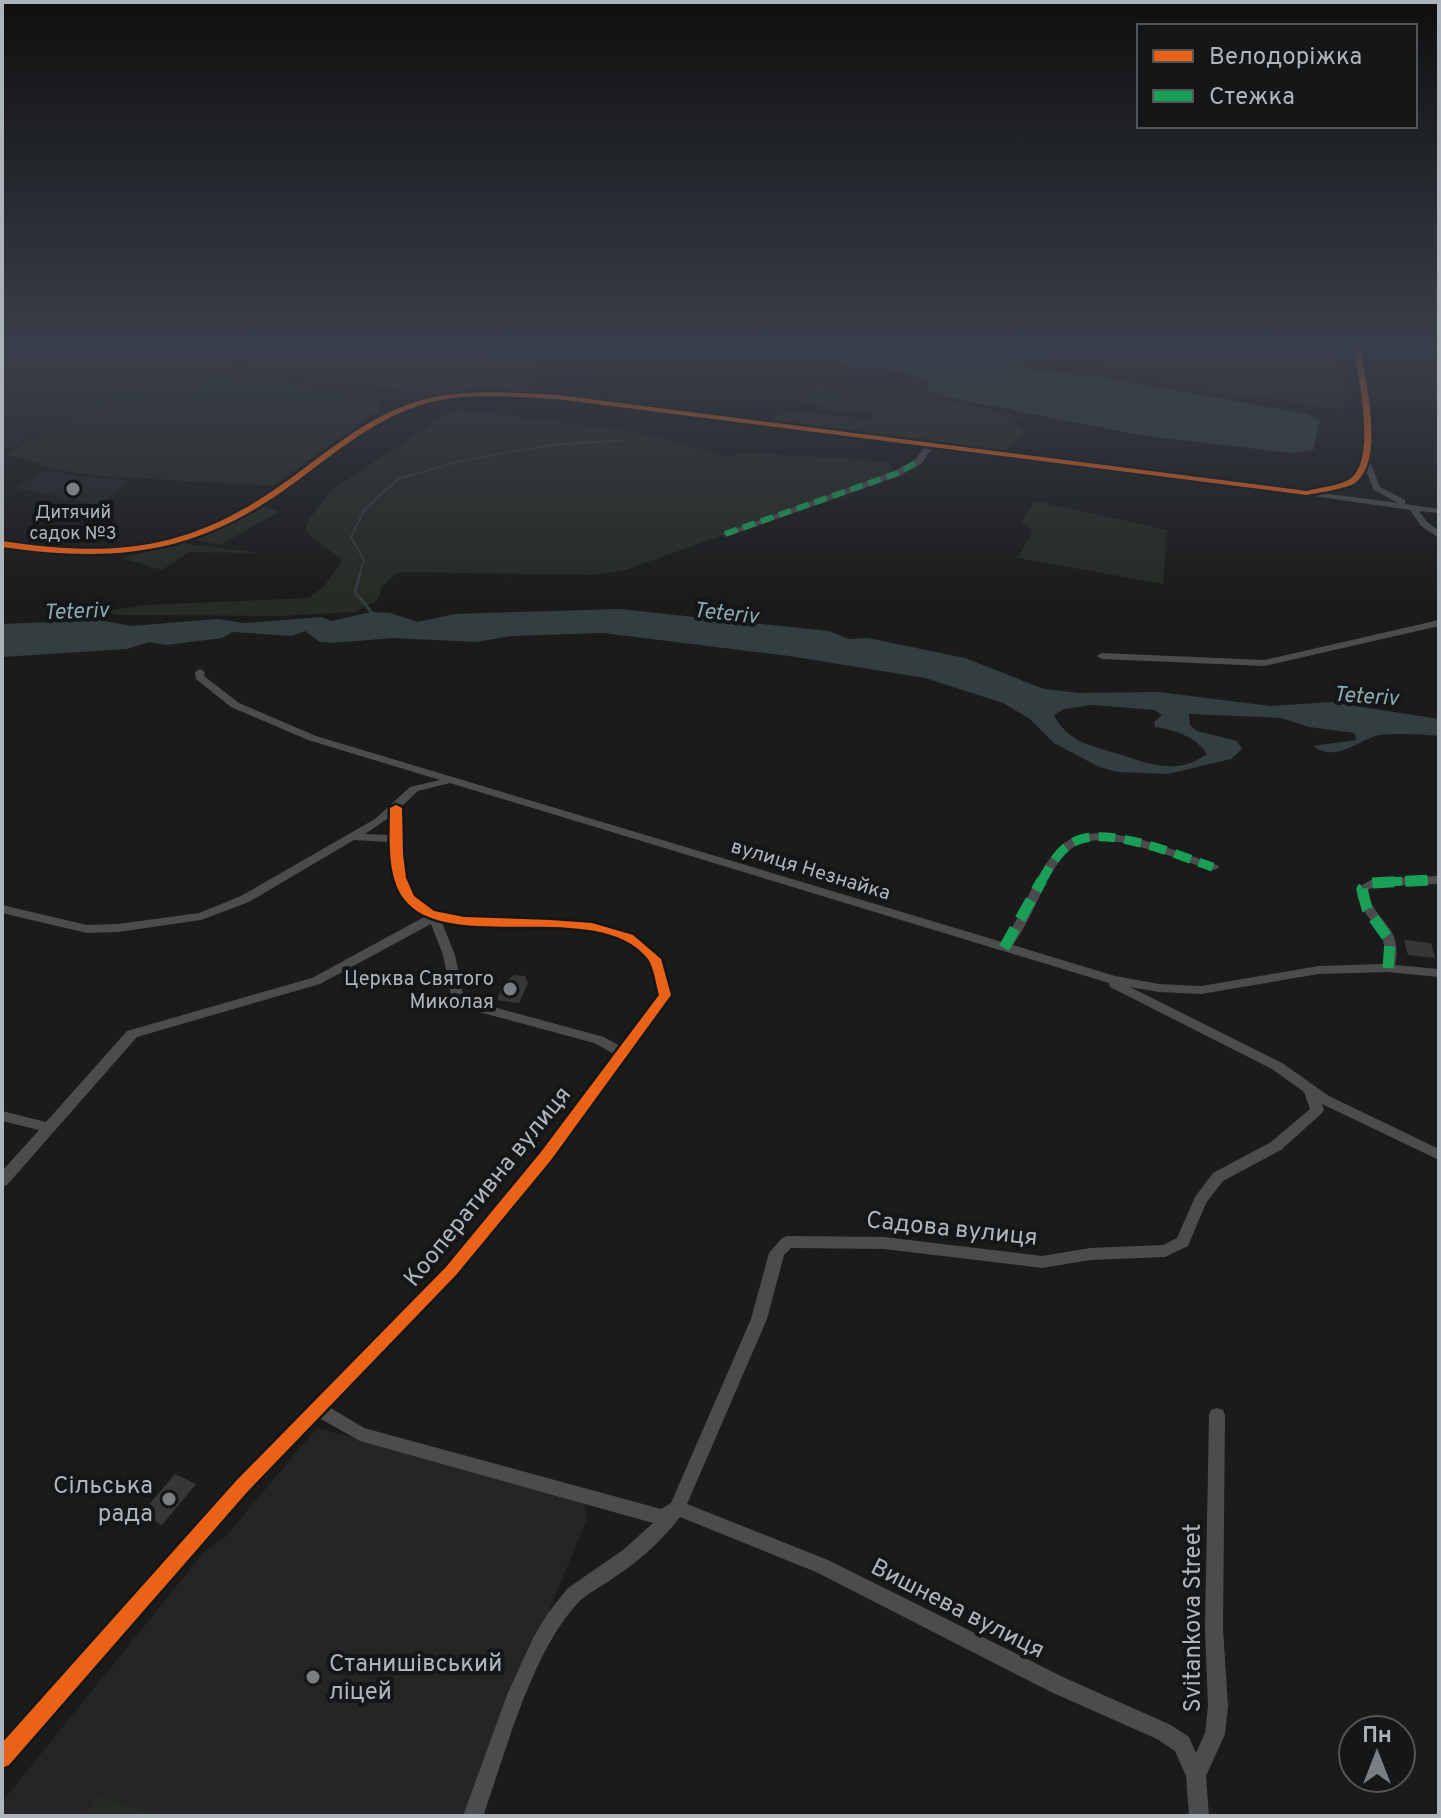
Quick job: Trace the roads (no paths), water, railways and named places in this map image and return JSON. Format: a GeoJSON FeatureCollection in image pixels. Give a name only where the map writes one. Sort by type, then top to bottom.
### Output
{"type":"FeatureCollection","features":[{"type":"Feature","properties":{"kind":"street"},"geometry":{"type":"LineString","coordinates":[[2,544],[94,556],[185,538],[250,509],[368,429]]}},
{"type":"Feature","properties":{"kind":"street"},"geometry":{"type":"LineString","coordinates":[[799,429],[1437,511]]}},
{"type":"Feature","properties":{"kind":"street"},"geometry":{"type":"LineString","coordinates":[[1368,429],[1366,462],[1372,480],[1383,492],[1398,501],[1437,511]]}},
{"type":"Feature","properties":{"kind":"street"},"geometry":{"type":"LineString","coordinates":[[725,534],[898,473],[919,461],[929,446]]}},
{"type":"Feature","properties":{"kind":"street"},"geometry":{"type":"LineString","coordinates":[[1185,478],[1306,482],[1339,476],[1366,462]]}},
{"type":"Feature","properties":{"kind":"street"},"geometry":{"type":"LineString","coordinates":[[1307,493],[1352,482],[1366,462]]}},
{"type":"Feature","properties":{"kind":"street"},"geometry":{"type":"LineString","coordinates":[[1413,508],[1424,524],[1439,535]]}},
{"type":"Feature","properties":{"kind":"street"},"geometry":{"type":"LineString","coordinates":[[1102,656],[1264,663],[1439,623]]}},
{"type":"Feature","properties":{"kind":"street"},"geometry":{"type":"LineString","coordinates":[[1427,627],[1439,632]]}},
{"type":"Feature","properties":{"kind":"street","name":"вулиця Незнайка"},"geometry":{"type":"LineString","coordinates":[[200,672],[199,677],[235,705],[287,730],[1093,974],[1159,988],[1201,990],[1293,973],[1388,968],[1439,973]]}},
{"type":"Feature","properties":{"kind":"street"},"geometry":{"type":"LineString","coordinates":[[2,909],[87,929],[118,928],[201,916],[245,899],[349,838],[396,808],[408,794],[423,785],[460,783]]}},
{"type":"Feature","properties":{"kind":"street"},"geometry":{"type":"LineString","coordinates":[[396,808],[396,839],[402,883],[409,898],[420,910],[434,917],[449,955],[458,1002],[599,1040],[623,1053]]}},
{"type":"Feature","properties":{"kind":"street"},"geometry":{"type":"LineString","coordinates":[[349,838],[373,836],[396,839]]}},
{"type":"Feature","properties":{"kind":"street"},"geometry":{"type":"LineString","coordinates":[[1004,948],[1017,932],[1048,869],[1064,849],[1081,839],[1126,842],[1213,867]]}},
{"type":"Feature","properties":{"kind":"street"},"geometry":{"type":"LineString","coordinates":[[1388,968],[1393,949],[1391,937],[1364,902],[1362,889],[1372,883],[1439,880]]}},
{"type":"Feature","properties":{"kind":"street"},"geometry":{"type":"LineString","coordinates":[[2,1181],[132,1034],[316,981],[434,917]]}},
{"type":"Feature","properties":{"kind":"street","name":"Кооперативна вулиця"},"geometry":{"type":"LineString","coordinates":[[2,1758],[316,1408],[451,1271],[516,1193],[665,995],[661,969],[639,944],[593,928],[566,923],[434,917]]}},
{"type":"Feature","properties":{"kind":"street"},"geometry":{"type":"LineString","coordinates":[[1093,974],[1277,1066],[1310,1089],[1439,1155]]}},
{"type":"Feature","properties":{"kind":"street","name":"Садова вулиця"},"geometry":{"type":"LineString","coordinates":[[677,1508],[759,1319],[777,1253],[787,1242],[897,1244],[1042,1262],[1099,1253],[1165,1251],[1183,1242],[1200,1201],[1218,1177],[1276,1146],[1317,1110],[1310,1089]]}},
{"type":"Feature","properties":{"kind":"street"},"geometry":{"type":"LineString","coordinates":[[2,1116],[47,1127]]}},
{"type":"Feature","properties":{"kind":"street"},"geometry":{"type":"LineString","coordinates":[[316,1408],[360,1434],[608,1506],[664,1518],[677,1508]]}},
{"type":"Feature","properties":{"kind":"street","name":"Svitankova Street"},"geometry":{"type":"LineString","coordinates":[[1199,1816],[1196,1776],[1215,1734],[1218,1706],[1214,1629],[1217,1415]]}},
{"type":"Feature","properties":{"kind":"street"},"geometry":{"type":"LineString","coordinates":[[473,1816],[523,1686],[552,1624],[572,1596],[633,1555],[662,1529],[677,1508]]}},
{"type":"Feature","properties":{"kind":"street","name":"Вишнева вулиця"},"geometry":{"type":"LineString","coordinates":[[677,1508],[822,1566],[1058,1685],[1164,1732],[1182,1744],[1196,1776]]}},
{"type":"Feature","properties":{"kind":"waterway"},"geometry":{"type":"LineString","coordinates":[[359,576],[364,560],[351,537],[364,510],[398,479],[460,461],[550,445],[626,440]]}},
{"type":"Feature","properties":{"kind":"waterway"},"geometry":{"type":"LineString","coordinates":[[360,574],[355,592],[373,614]]}},
{"type":"Feature","properties":{"kind":"place","name":"Дитячий садок №3"},"geometry":{"type":"Point","coordinates":[73,489]}},
{"type":"Feature","properties":{"kind":"place","name":"Церква Святого Миколая"},"geometry":{"type":"Point","coordinates":[510,989]}},
{"type":"Feature","properties":{"kind":"place","name":"Сільська рада"},"geometry":{"type":"Point","coordinates":[169,1499]}},
{"type":"Feature","properties":{"kind":"place","name":"Станишівський ліцей"},"geometry":{"type":"Point","coordinates":[313,1677]}},
{"type":"Feature","properties":{"kind":"water label","name":"Teteriv"},"geometry":{"type":"Point","coordinates":[76,610]}},
{"type":"Feature","properties":{"kind":"water label","name":"Teteriv"},"geometry":{"type":"Point","coordinates":[726,612]}},
{"type":"Feature","properties":{"kind":"water label","name":"Teteriv"},"geometry":{"type":"Point","coordinates":[1366,695]}}]}
